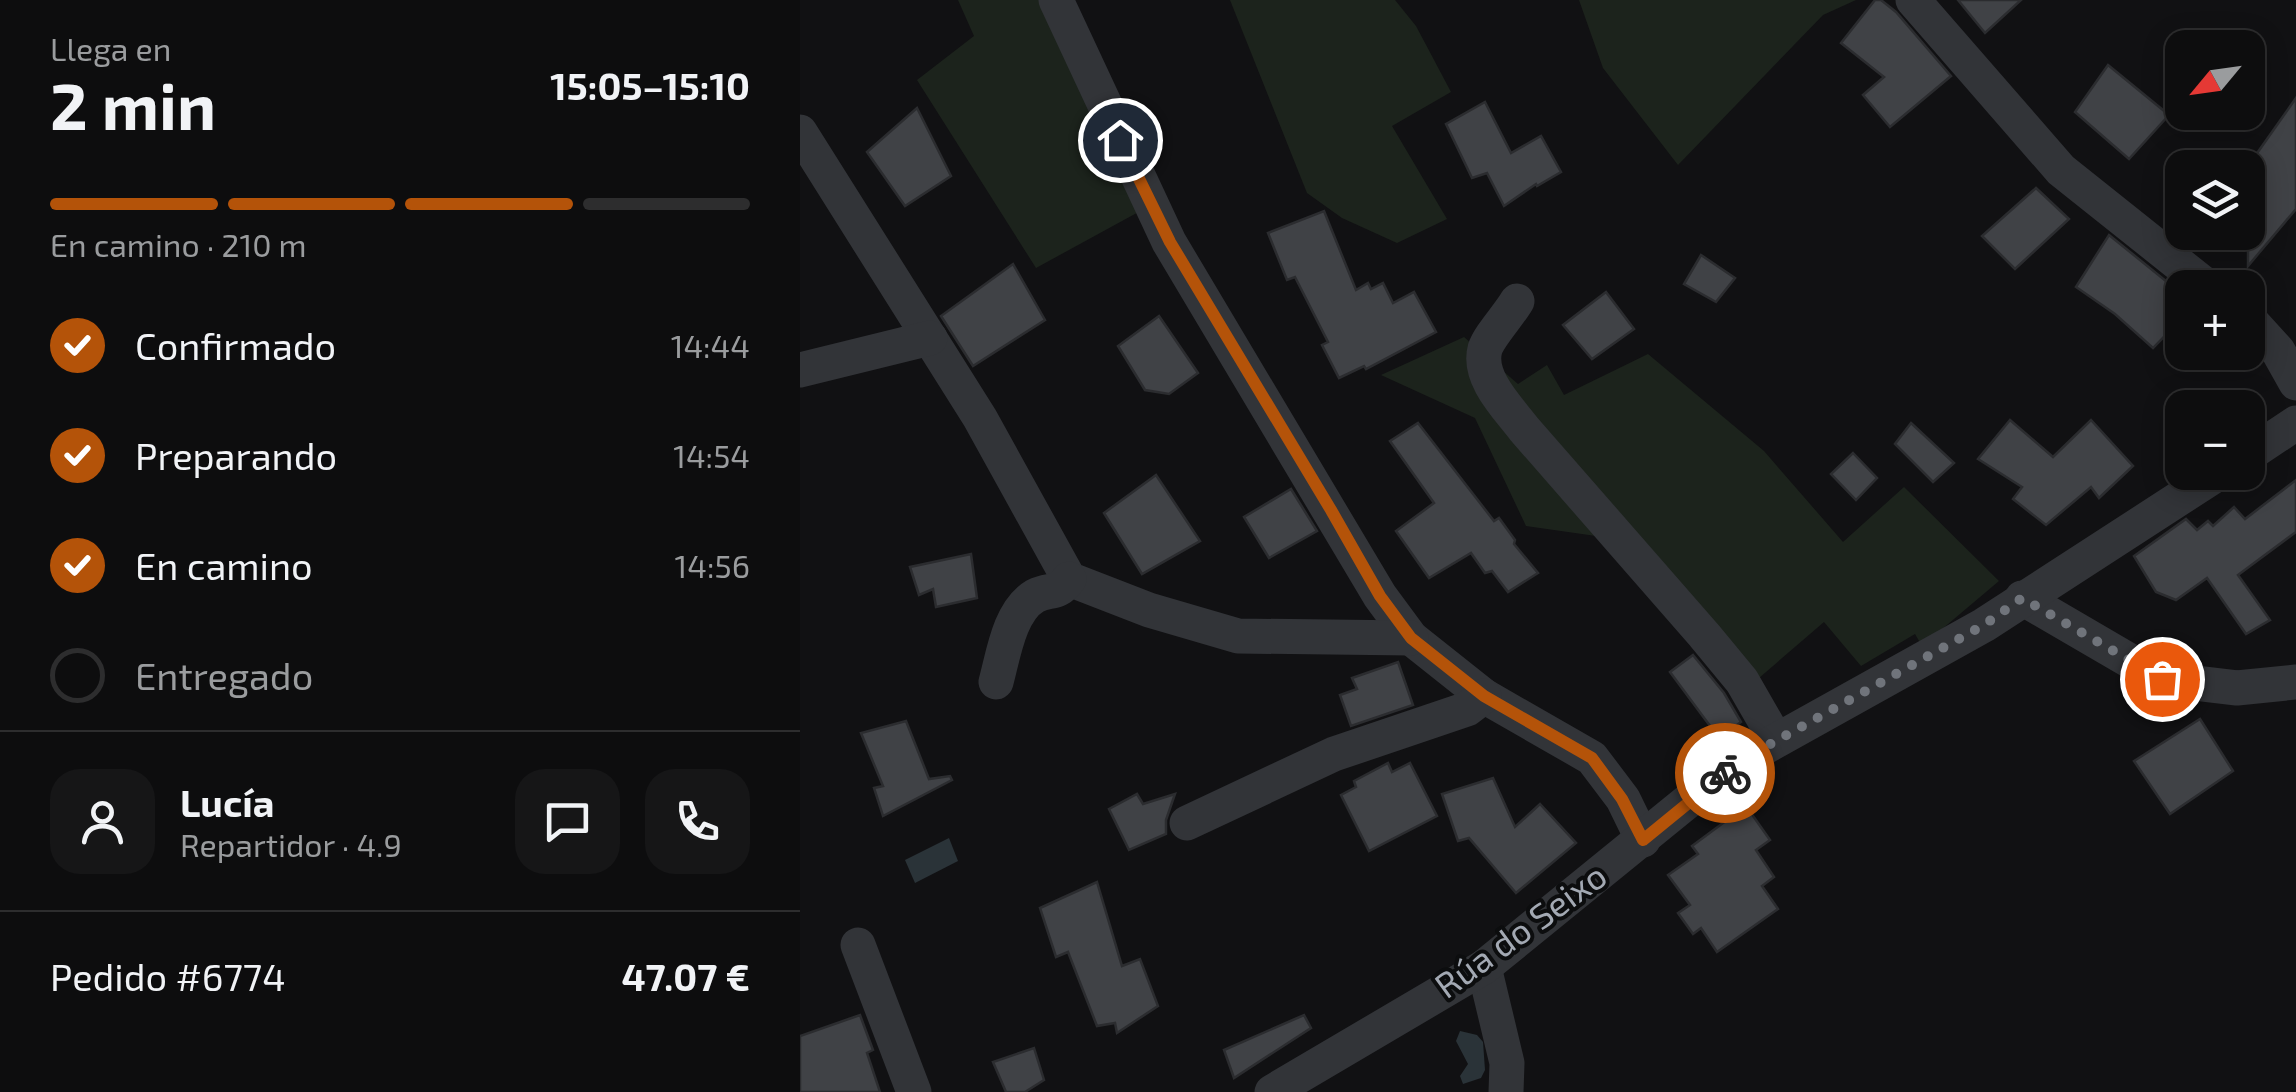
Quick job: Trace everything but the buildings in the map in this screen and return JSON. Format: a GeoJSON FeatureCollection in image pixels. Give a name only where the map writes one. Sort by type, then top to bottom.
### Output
{"type":"FeatureCollection","features":[{"type":"Feature","properties":{"kind":"street"},"geometry":{"type":"LineString","coordinates":[[1056,0],[1170,242],[1380,596],[1411,638],[1484,696],[1592,758],[1622,799],[1643,840]]}},
{"type":"Feature","properties":{"kind":"street"},"geometry":{"type":"LineString","coordinates":[[1912,0],[2061,170],[2186,270]]}},
{"type":"Feature","properties":{"kind":"street"},"geometry":{"type":"LineString","coordinates":[[800,132],[980,418],[1069,579],[1149,610],[1238,636],[1411,638]]}},
{"type":"Feature","properties":{"kind":"street"},"geometry":{"type":"LineString","coordinates":[[1517,301],[1485,348],[1486,367],[1494,388],[1524,429],[1742,680],[1776,740]]}},
{"type":"Feature","properties":{"kind":"street"},"geometry":{"type":"LineString","coordinates":[[2265,328],[2287,340],[2296,383]]}},
{"type":"Feature","properties":{"kind":"street"},"geometry":{"type":"LineString","coordinates":[[800,370],[930,338]]}},
{"type":"Feature","properties":{"kind":"street"},"geometry":{"type":"LineString","coordinates":[[2265,444],[2296,423]]}},
{"type":"Feature","properties":{"kind":"street","name":"Rúa do Seixo"},"geometry":{"type":"LineString","coordinates":[[1272,1092],[1484,967],[1709,784],[1776,740],[1984,625],[2192,490]]}},
{"type":"Feature","properties":{"kind":"street"},"geometry":{"type":"LineString","coordinates":[[996,682],[1018,614],[1034,596],[1060,590],[1069,579]]}},
{"type":"Feature","properties":{"kind":"street"},"geometry":{"type":"LineString","coordinates":[[2022,598],[2162,679],[2237,688],[2296,682]]}},
{"type":"Feature","properties":{"kind":"street"},"geometry":{"type":"LineString","coordinates":[[1186,823],[1334,754],[1466,710],[1484,696]]}},
{"type":"Feature","properties":{"kind":"street"},"geometry":{"type":"LineString","coordinates":[[858,945],[914,1092]]}},
{"type":"Feature","properties":{"kind":"street"},"geometry":{"type":"LineString","coordinates":[[1484,967],[1506,1064],[1506,1092]]}},
{"type":"Feature","properties":{"kind":"shaded area"},"geometry":{"type":"Polygon","coordinates":[[[958,0],[1050,0],[1144,209],[1036,268],[917,80],[974,36],[958,0]]]}},
{"type":"Feature","properties":{"kind":"shaded area"},"geometry":{"type":"Polygon","coordinates":[[[1230,0],[1395,0],[1416,26],[1451,92],[1392,126],[1447,219],[1397,243],[1342,218],[1307,193],[1230,0]]]}},
{"type":"Feature","properties":{"kind":"shaded area"},"geometry":{"type":"Polygon","coordinates":[[[1579,0],[1856,0],[1823,15],[1678,165],[1603,68],[1579,0]]]}},
{"type":"Feature","properties":{"kind":"shaded area"},"geometry":{"type":"Polygon","coordinates":[[[1464,337],[1518,384],[1547,365],[1564,395],[1648,354],[1764,451],[1843,542],[1904,487],[1999,581],[1922,646],[1915,634],[1861,666],[1824,622],[1752,684],[1603,537],[1526,526],[1475,418],[1381,375],[1464,337]]]}},
{"type":"Feature","properties":{"kind":"shaded area"},"geometry":{"type":"Polygon","coordinates":[[[949,838],[958,861],[915,883],[905,860],[949,838]]]}},
{"type":"Feature","properties":{"kind":"shaded area"},"geometry":{"type":"Polygon","coordinates":[[[1460,1031],[1477,1035],[1483,1042],[1485,1070],[1481,1078],[1463,1084],[1460,1076],[1468,1064],[1456,1041],[1460,1031]]]}},
{"type":"Feature","properties":{"kind":"way so far"},"geometry":{"type":"LineString","coordinates":[[1725,773],[1984,625],[2022,598],[2162,679]]}},
{"type":"Feature","properties":{"kind":"route"},"geometry":{"type":"LineString","coordinates":[[1120,140],[1170,242],[1380,596],[1411,638],[1484,696],[1592,758],[1622,799],[1643,840],[1725,773]]}}]}
